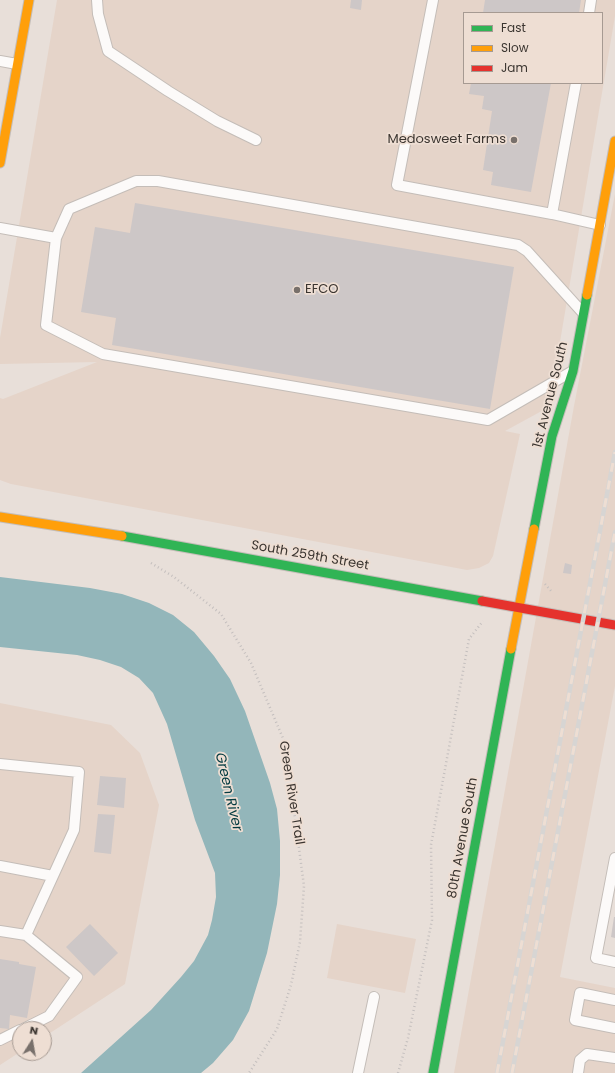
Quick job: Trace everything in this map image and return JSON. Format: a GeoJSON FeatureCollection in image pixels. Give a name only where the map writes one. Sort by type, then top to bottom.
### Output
{"type":"FeatureCollection","features":[{"type":"Feature","properties":{"kind":"street"},"geometry":{"type":"LineString","coordinates":[[0,163],[29,0]]}},
{"type":"Feature","properties":{"kind":"street","name":"1st Avenue South"},"geometry":{"type":"LineString","coordinates":[[519,607],[552,436],[572,371],[615,141]]}},
{"type":"Feature","properties":{"kind":"street","name":"South 259th Street"},"geometry":{"type":"LineString","coordinates":[[0,517],[101,532],[615,625]]}},
{"type":"Feature","properties":{"kind":"street","name":"80th Avenue South"},"geometry":{"type":"LineString","coordinates":[[433,1073],[519,607]]}},
{"type":"Feature","properties":{"kind":"lane"},"geometry":{"type":"LineString","coordinates":[[97,0],[98,14],[108,51],[168,91],[217,121],[256,140]]}},
{"type":"Feature","properties":{"kind":"lane"},"geometry":{"type":"LineString","coordinates":[[433,0],[397,185],[552,214],[600,225]]}},
{"type":"Feature","properties":{"kind":"lane"},"geometry":{"type":"LineString","coordinates":[[589,12],[591,0]]}},
{"type":"Feature","properties":{"kind":"lane"},"geometry":{"type":"LineString","coordinates":[[0,61],[17,64]]}},
{"type":"Feature","properties":{"kind":"lane"},"geometry":{"type":"LineString","coordinates":[[552,214],[576,84]]}},
{"type":"Feature","properties":{"kind":"lane"},"geometry":{"type":"LineString","coordinates":[[572,371],[488,420],[103,354],[46,325],[56,238],[68,209],[136,181],[158,181],[518,245],[527,251],[583,313]]}},
{"type":"Feature","properties":{"kind":"lane"},"geometry":{"type":"LineString","coordinates":[[0,228],[56,238]]}},
{"type":"Feature","properties":{"kind":"lane"},"geometry":{"type":"LineString","coordinates":[[0,764],[79,772],[74,830],[26,935]]}},
{"type":"Feature","properties":{"kind":"lane"},"geometry":{"type":"LineString","coordinates":[[615,858],[596,958],[615,962]]}},
{"type":"Feature","properties":{"kind":"lane"},"geometry":{"type":"LineString","coordinates":[[0,866],[53,876]]}},
{"type":"Feature","properties":{"kind":"lane"},"geometry":{"type":"LineString","coordinates":[[0,931],[26,935],[77,977],[49,1016],[39,1021]]}},
{"type":"Feature","properties":{"kind":"lane"},"geometry":{"type":"LineString","coordinates":[[615,1000],[580,993],[575,1020],[615,1028]]}},
{"type":"Feature","properties":{"kind":"lane"},"geometry":{"type":"LineString","coordinates":[[358,1073],[374,997]]}},
{"type":"Feature","properties":{"kind":"lane"},"geometry":{"type":"LineString","coordinates":[[0,1040],[12,1034]]}},
{"type":"Feature","properties":{"kind":"lane"},"geometry":{"type":"LineString","coordinates":[[578,1073],[580,1060],[587,1054],[615,1058]]}},
{"type":"Feature","properties":{"kind":"path","name":"Green River Trail"},"geometry":{"type":"LineString","coordinates":[[146,560],[174,577],[221,614],[251,663],[285,743],[304,886],[300,942],[292,985],[277,1029],[249,1073]]}},
{"type":"Feature","properties":{"kind":"path"},"geometry":{"type":"LineString","coordinates":[[398,1073],[408,1038],[432,920],[431,845],[469,639],[483,621]]}},
{"type":"Feature","properties":{"kind":"shaded area"},"geometry":{"type":"Polygon","coordinates":[[[57,0],[615,0],[615,16],[549,407],[505,431],[520,434],[493,556],[489,563],[479,568],[467,570],[11,484],[0,480],[0,398],[3,399],[97,362],[0,364],[0,338],[57,0]]]}},
{"type":"Feature","properties":{"kind":"shaded area"},"geometry":{"type":"Polygon","coordinates":[[[615,194],[615,686],[560,977],[615,988],[615,1073],[454,1073],[574,406],[615,194]]]}},
{"type":"Feature","properties":{"kind":"shaded area"},"geometry":{"type":"Polygon","coordinates":[[[0,703],[111,725],[140,753],[159,805],[125,984],[52,1032],[52,1021],[12,1021],[12,1057],[0,1065],[0,703]]]}},
{"type":"Feature","properties":{"kind":"shaded area"},"geometry":{"type":"Polygon","coordinates":[[[337,924],[416,939],[405,993],[327,978],[337,924]]]}},
{"type":"Feature","properties":{"kind":"water","name":"Green River"},"geometry":{"type":"Polygon","coordinates":[[[0,577],[90,588],[122,594],[149,603],[173,615],[194,632],[214,656],[230,679],[245,711],[270,783],[277,809],[280,841],[280,875],[277,904],[267,953],[249,1011],[233,1040],[213,1063],[201,1073],[81,1073],[151,1010],[194,961],[208,935],[212,920],[216,897],[215,873],[195,820],[167,724],[153,693],[139,678],[121,667],[100,660],[77,655],[0,647],[0,577]]]}},
{"type":"Feature","properties":{"kind":"building"},"geometry":{"type":"Polygon","coordinates":[[[351,0],[362,0],[361,10],[350,8],[351,0]]]}},
{"type":"Feature","properties":{"kind":"building"},"geometry":{"type":"Polygon","coordinates":[[[485,0],[581,0],[579,12],[483,12],[485,0]]]}},
{"type":"Feature","properties":{"kind":"building","name":"Medosweet Farms"},"geometry":{"type":"Polygon","coordinates":[[[471,84],[551,84],[531,192],[491,185],[493,172],[483,170],[492,111],[482,109],[484,96],[469,94],[471,84]]]}},
{"type":"Feature","properties":{"kind":"building","name":"EFCO"},"geometry":{"type":"Polygon","coordinates":[[[135,203],[514,267],[490,409],[112,345],[116,318],[81,312],[95,227],[130,233],[135,203]]]}},
{"type":"Feature","properties":{"kind":"building"},"geometry":{"type":"Polygon","coordinates":[[[565,563],[572,565],[571,574],[563,573],[565,563]]]}},
{"type":"Feature","properties":{"kind":"building"},"geometry":{"type":"Polygon","coordinates":[[[100,776],[126,778],[124,808],[97,805],[100,776]]]}},
{"type":"Feature","properties":{"kind":"building"},"geometry":{"type":"Polygon","coordinates":[[[98,814],[115,815],[111,854],[94,852],[98,814]]]}},
{"type":"Feature","properties":{"kind":"building"},"geometry":{"type":"Polygon","coordinates":[[[615,917],[615,938],[611,937],[615,917]]]}},
{"type":"Feature","properties":{"kind":"building"},"geometry":{"type":"Polygon","coordinates":[[[90,924],[118,953],[94,976],[66,947],[90,924]]]}},
{"type":"Feature","properties":{"kind":"building"},"geometry":{"type":"Polygon","coordinates":[[[0,959],[36,967],[27,1018],[10,1015],[9,1029],[0,1028],[0,959]]]}},
{"type":"Feature","properties":{"kind":"railway"},"geometry":{"type":"LineString","coordinates":[[497,1073],[615,452]]}},
{"type":"Feature","properties":{"kind":"railway"},"geometry":{"type":"LineString","coordinates":[[512,1073],[615,532]]}},
{"type":"Feature","properties":{"kind":"traffic: fast"},"geometry":{"type":"LineString","coordinates":[[534,529],[552,436],[573,371],[587,295]]}},
{"type":"Feature","properties":{"kind":"traffic: fast"},"geometry":{"type":"LineString","coordinates":[[122,536],[482,601]]}},
{"type":"Feature","properties":{"kind":"traffic: fast"},"geometry":{"type":"LineString","coordinates":[[433,1073],[511,649]]}},
{"type":"Feature","properties":{"kind":"traffic: slow"},"geometry":{"type":"LineString","coordinates":[[0,163],[29,0]]}},
{"type":"Feature","properties":{"kind":"traffic: slow"},"geometry":{"type":"LineString","coordinates":[[587,295],[615,141]]}},
{"type":"Feature","properties":{"kind":"traffic: slow"},"geometry":{"type":"LineString","coordinates":[[0,517],[122,536]]}},
{"type":"Feature","properties":{"kind":"traffic: slow"},"geometry":{"type":"LineString","coordinates":[[511,649],[534,529]]}},
{"type":"Feature","properties":{"kind":"traffic: jam"},"geometry":{"type":"LineString","coordinates":[[482,601],[615,625]]}},
{"type":"Feature","properties":{"kind":"place","name":"Medosweet Farms"},"geometry":{"type":"Point","coordinates":[514,140]}},
{"type":"Feature","properties":{"kind":"place","name":"EFCO"},"geometry":{"type":"Point","coordinates":[297,290]}}]}
